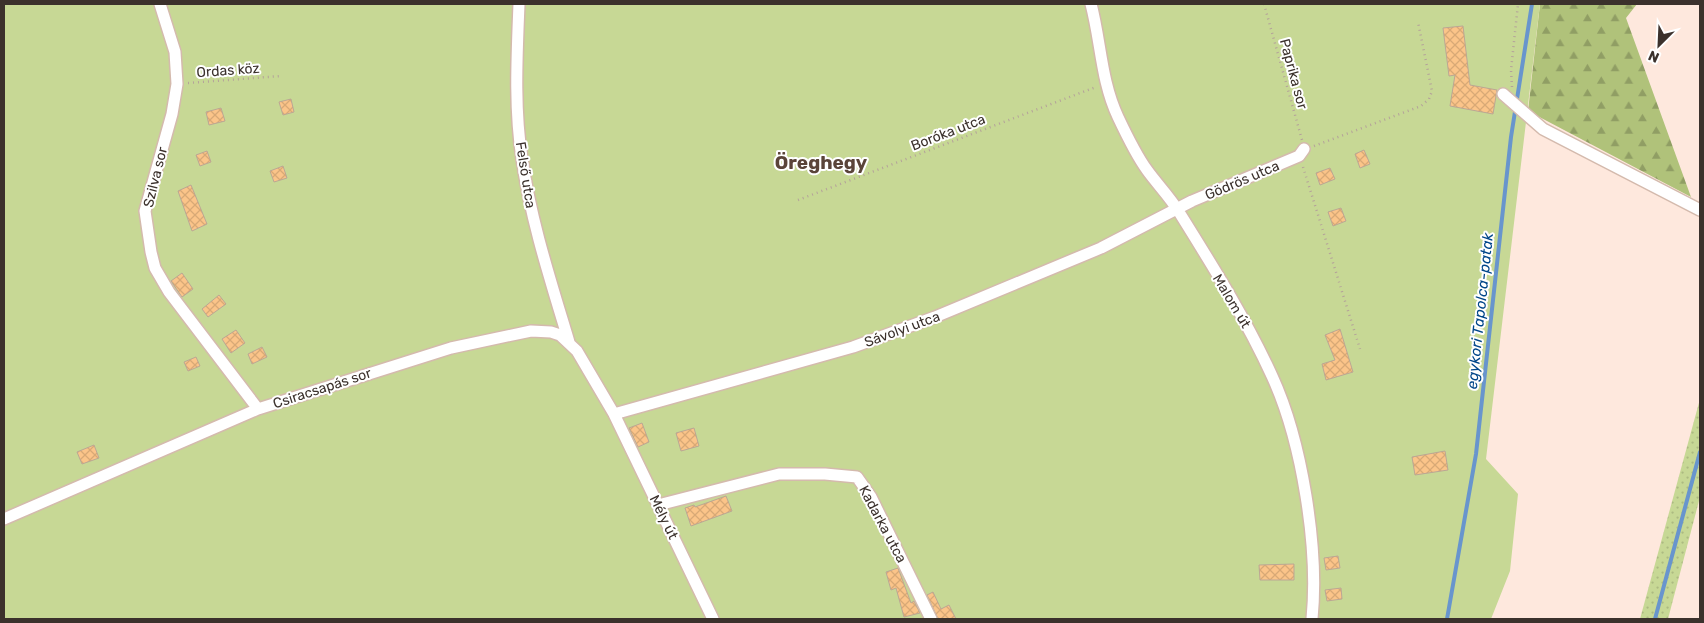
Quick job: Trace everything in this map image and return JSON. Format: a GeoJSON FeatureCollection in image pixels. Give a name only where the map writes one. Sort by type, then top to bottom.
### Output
{"type":"FeatureCollection","features":[{"type":"Feature","properties":{"kind":"street","name":"Szilva sor"},"geometry":{"type":"LineString","coordinates":[[160,4],[175,52],[177,84],[172,114],[145,211],[151,252],[155,268],[169,292],[258,409]]}},
{"type":"Feature","properties":{"kind":"street","name":"Felső utca"},"geometry":{"type":"LineString","coordinates":[[520,4],[516,88],[521,158],[533,219],[569,342]]}},
{"type":"Feature","properties":{"kind":"street","name":"Malom út"},"geometry":{"type":"LineString","coordinates":[[1091,4],[1097,25],[1105,84],[1118,117],[1146,168],[1178,210],[1252,335],[1273,377],[1288,419],[1303,481],[1312,548],[1315,594],[1312,619]]}},
{"type":"Feature","properties":{"kind":"street"},"geometry":{"type":"LineString","coordinates":[[1503,94],[1544,129],[1700,210]]}},
{"type":"Feature","properties":{"kind":"street","name":"Gödrös utca"},"geometry":{"type":"LineString","coordinates":[[1178,210],[1192,201],[1302,153]]}},
{"type":"Feature","properties":{"kind":"street","name":"Sávolyi utca"},"geometry":{"type":"LineString","coordinates":[[614,414],[853,347],[1018,284],[1101,248],[1178,210]]}},
{"type":"Feature","properties":{"kind":"street","name":"Csiracsapás sor"},"geometry":{"type":"LineString","coordinates":[[4,519],[258,409],[410,360],[522,333],[552,332],[569,342],[586,364],[614,414]]}},
{"type":"Feature","properties":{"kind":"street","name":"Mély út"},"geometry":{"type":"LineString","coordinates":[[614,414],[713,619]]}},
{"type":"Feature","properties":{"kind":"street","name":"Kadarka utca"},"geometry":{"type":"LineString","coordinates":[[658,505],[779,474],[825,474],[858,477],[871,497],[932,619]]}},
{"type":"Feature","properties":{"kind":"path","name":"Paprika sor"},"geometry":{"type":"LineString","coordinates":[[1264,4],[1302,153],[1360,349]]}},
{"type":"Feature","properties":{"kind":"path"},"geometry":{"type":"LineString","coordinates":[[1513,102],[1511,70],[1518,4]]}},
{"type":"Feature","properties":{"kind":"path"},"geometry":{"type":"LineString","coordinates":[[1302,153],[1421,106],[1429,99],[1432,91],[1418,22]]}},
{"type":"Feature","properties":{"kind":"path","name":"Ordas köz"},"geometry":{"type":"LineString","coordinates":[[177,84],[281,76]]}},
{"type":"Feature","properties":{"kind":"path","name":"Boróka utca"},"geometry":{"type":"LineString","coordinates":[[798,200],[1105,84]]}},
{"type":"Feature","properties":{"kind":"green space"},"geometry":{"type":"Polygon","coordinates":[[[4,4],[1540,4],[1486,459],[1518,494],[1510,571],[1491,619],[4,619],[4,4]]]}},
{"type":"Feature","properties":{"kind":"green space"},"geometry":{"type":"Polygon","coordinates":[[[1540,4],[1637,4],[1626,18],[1691,197],[1528,111],[1540,4]]]}},
{"type":"Feature","properties":{"kind":"green space"},"geometry":{"type":"Polygon","coordinates":[[[1700,399],[1700,497],[1668,619],[1640,619],[1700,399]]]}},
{"type":"Feature","properties":{"kind":"building"},"geometry":{"type":"Polygon","coordinates":[[[1463,26],[1470,85],[1497,90],[1493,114],[1450,106],[1455,75],[1449,76],[1443,28],[1463,26]]]}},
{"type":"Feature","properties":{"kind":"building"},"geometry":{"type":"Polygon","coordinates":[[[291,99],[294,112],[283,115],[279,102],[291,99]]]}},
{"type":"Feature","properties":{"kind":"building"},"geometry":{"type":"Polygon","coordinates":[[[221,108],[225,121],[209,125],[206,112],[221,108]]]}},
{"type":"Feature","properties":{"kind":"building"},"geometry":{"type":"Polygon","coordinates":[[[1364,150],[1370,164],[1360,168],[1355,154],[1364,150]]]}},
{"type":"Feature","properties":{"kind":"building"},"geometry":{"type":"Polygon","coordinates":[[[207,151],[211,162],[200,166],[196,155],[207,151]]]}},
{"type":"Feature","properties":{"kind":"building"},"geometry":{"type":"Polygon","coordinates":[[[283,166],[287,178],[274,182],[270,171],[283,166]]]}},
{"type":"Feature","properties":{"kind":"building"},"geometry":{"type":"Polygon","coordinates":[[[1330,168],[1335,179],[1320,185],[1316,173],[1330,168]]]}},
{"type":"Feature","properties":{"kind":"building"},"geometry":{"type":"Polygon","coordinates":[[[191,185],[207,224],[192,231],[178,191],[191,185]]]}},
{"type":"Feature","properties":{"kind":"building"},"geometry":{"type":"Polygon","coordinates":[[[1341,208],[1346,221],[1333,226],[1328,212],[1341,208]]]}},
{"type":"Feature","properties":{"kind":"building"},"geometry":{"type":"Polygon","coordinates":[[[182,273],[193,289],[182,297],[171,281],[182,273]]]}},
{"type":"Feature","properties":{"kind":"building"},"geometry":{"type":"Polygon","coordinates":[[[219,295],[226,304],[208,317],[202,309],[219,295]]]}},
{"type":"Feature","properties":{"kind":"building"},"geometry":{"type":"Polygon","coordinates":[[[1340,329],[1353,372],[1326,380],[1322,364],[1335,360],[1325,335],[1340,329]]]}},
{"type":"Feature","properties":{"kind":"building"},"geometry":{"type":"Polygon","coordinates":[[[236,330],[245,343],[231,353],[222,339],[236,330]]]}},
{"type":"Feature","properties":{"kind":"building"},"geometry":{"type":"Polygon","coordinates":[[[262,347],[267,357],[252,364],[248,354],[262,347]]]}},
{"type":"Feature","properties":{"kind":"building"},"geometry":{"type":"Polygon","coordinates":[[[196,357],[200,366],[188,371],[184,362],[196,357]]]}},
{"type":"Feature","properties":{"kind":"building"},"geometry":{"type":"Polygon","coordinates":[[[642,423],[649,442],[638,447],[629,428],[642,423]]]}},
{"type":"Feature","properties":{"kind":"building"},"geometry":{"type":"Polygon","coordinates":[[[694,428],[699,446],[681,451],[676,433],[694,428]]]}},
{"type":"Feature","properties":{"kind":"building"},"geometry":{"type":"Polygon","coordinates":[[[94,445],[99,458],[82,464],[77,452],[94,445]]]}},
{"type":"Feature","properties":{"kind":"building"},"geometry":{"type":"Polygon","coordinates":[[[1445,451],[1448,470],[1415,475],[1412,457],[1445,451]]]}},
{"type":"Feature","properties":{"kind":"building"},"geometry":{"type":"Polygon","coordinates":[[[726,496],[732,511],[691,526],[685,508],[694,505],[695,507],[726,496]]]}},
{"type":"Feature","properties":{"kind":"building"},"geometry":{"type":"Polygon","coordinates":[[[1338,556],[1340,568],[1326,570],[1324,558],[1338,556]]]}},
{"type":"Feature","properties":{"kind":"building"},"geometry":{"type":"Polygon","coordinates":[[[1294,564],[1294,580],[1260,580],[1259,565],[1294,564]]]}},
{"type":"Feature","properties":{"kind":"building"},"geometry":{"type":"Polygon","coordinates":[[[898,568],[911,603],[914,601],[920,613],[904,617],[896,588],[891,590],[886,572],[898,568]]]}},
{"type":"Feature","properties":{"kind":"building"},"geometry":{"type":"Polygon","coordinates":[[[1341,588],[1342,599],[1327,601],[1325,590],[1341,588]]]}},
{"type":"Feature","properties":{"kind":"building"},"geometry":{"type":"Polygon","coordinates":[[[933,592],[941,609],[949,605],[956,619],[938,619],[927,595],[933,592]]]}},
{"type":"Feature","properties":{"kind":"waterway","name":"egykori Tapolca-patak"},"geometry":{"type":"LineString","coordinates":[[1447,619],[1476,454],[1511,137],[1532,4]]}},
{"type":"Feature","properties":{"kind":"waterway"},"geometry":{"type":"LineString","coordinates":[[1655,619],[1700,452]]}},
{"type":"Feature","properties":{"kind":"district","name":"Öreghegy"},"geometry":{"type":"Point","coordinates":[821,162]}}]}
